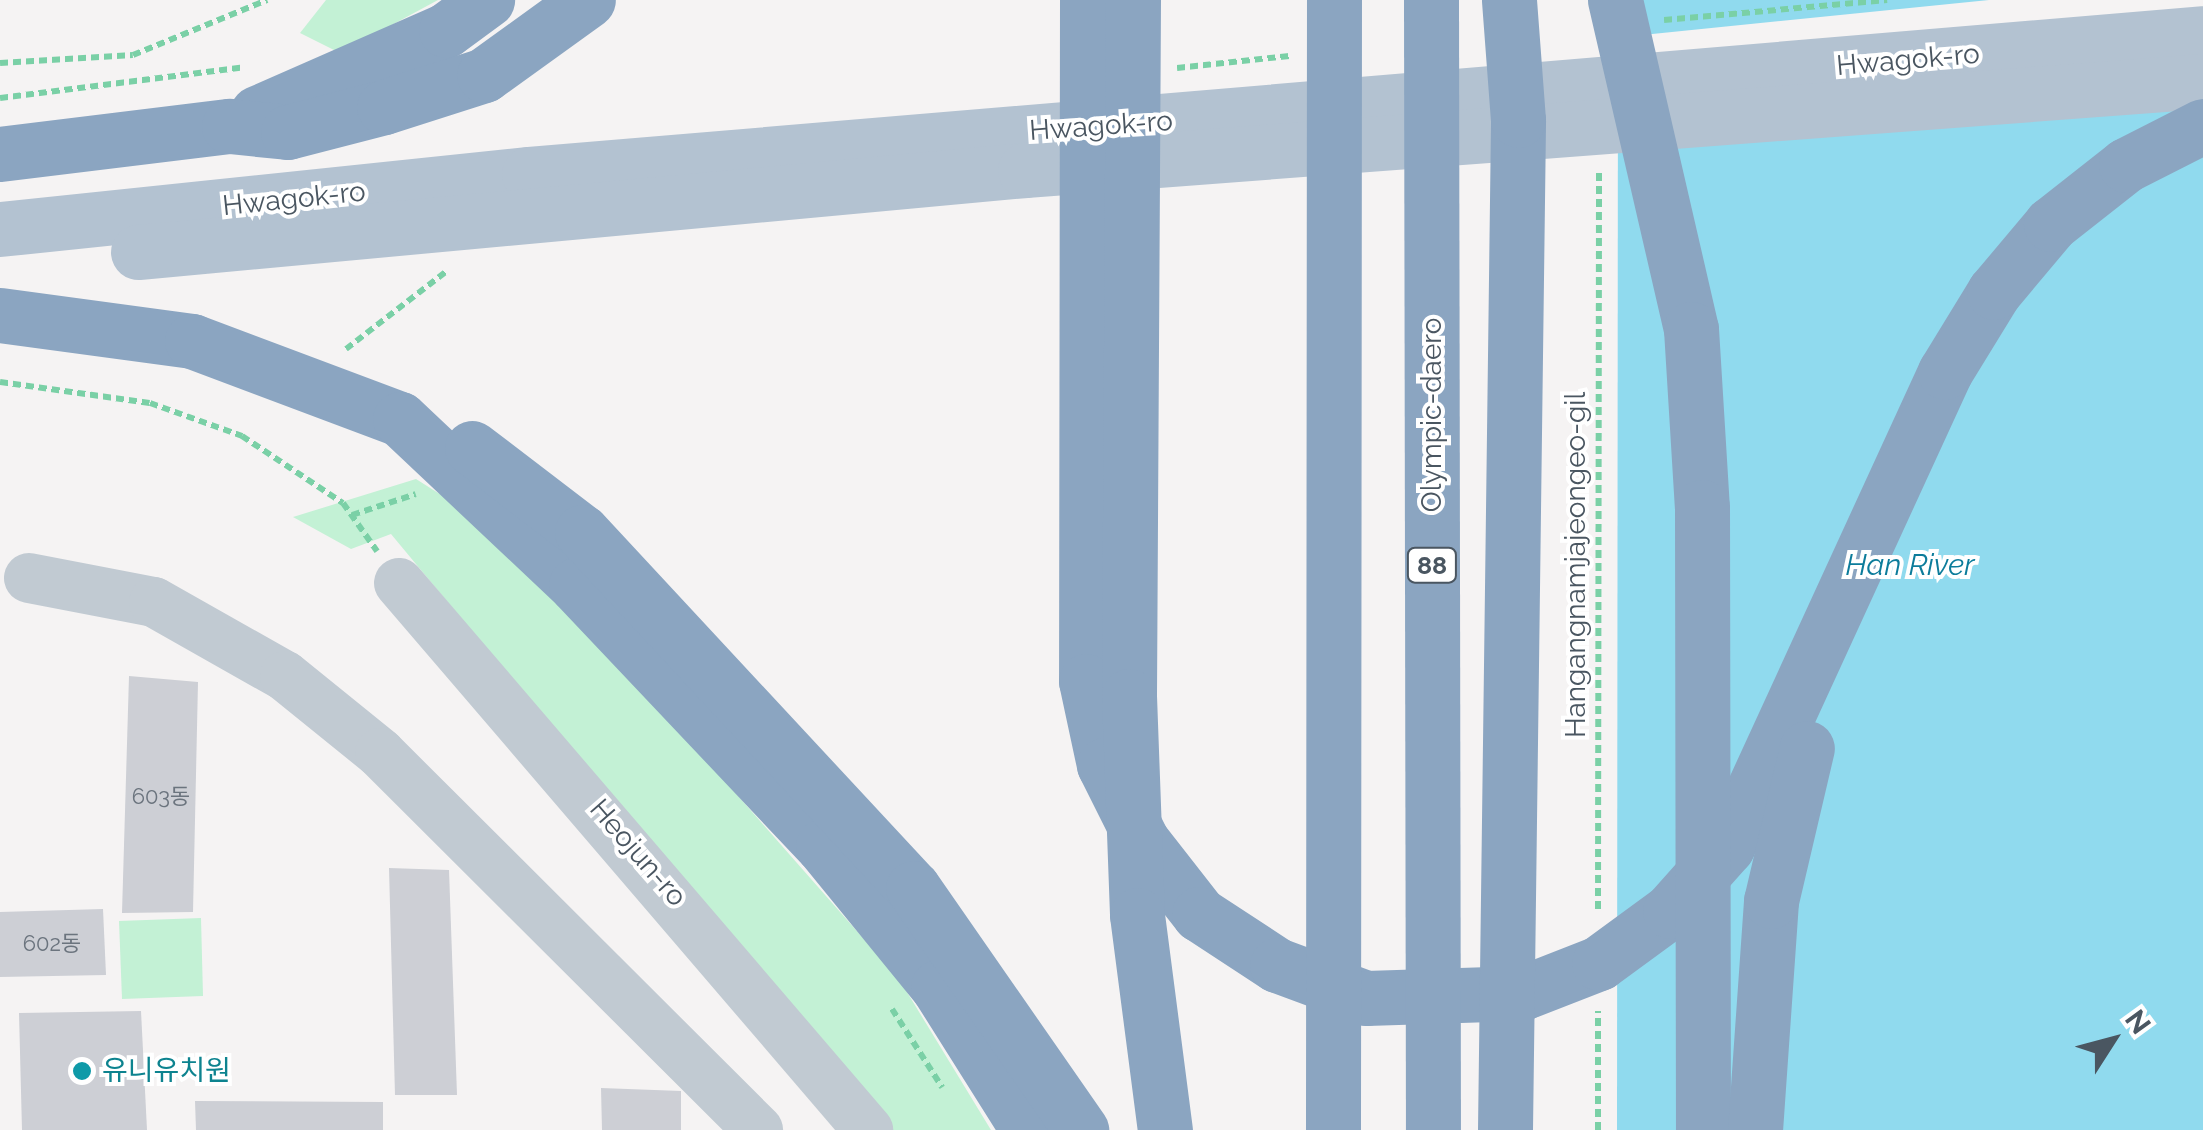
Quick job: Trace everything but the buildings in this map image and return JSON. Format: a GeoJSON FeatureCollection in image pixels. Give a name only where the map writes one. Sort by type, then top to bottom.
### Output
{"type":"FeatureCollection","features":[{"type":"Feature","properties":{"kind":"highway"},"geometry":{"type":"LineString","coordinates":[[229,126],[446,30],[487,0]]}},
{"type":"Feature","properties":{"kind":"highway"},"geometry":{"type":"LineString","coordinates":[[0,154],[229,126],[288,132],[484,75],[588,0]]}},
{"type":"Feature","properties":{"kind":"highway"},"geometry":{"type":"LineString","coordinates":[[1087,0],[1086,650],[1104,766],[1142,840],[1200,914],[1277,965],[1366,998],[1450,1001],[1522,993],[1600,963],[1670,911],[1728,847],[1808,662],[1838,618],[1945,372],[1994,292],[2051,224],[2126,164],[2203,126]]}},
{"type":"Feature","properties":{"kind":"highway"},"geometry":{"type":"LineString","coordinates":[[1134,0],[1130,716],[1137,915],[1165,1130]]}},
{"type":"Feature","properties":{"kind":"highway"},"geometry":{"type":"LineString","coordinates":[[1332,1130],[1334,0]]}},
{"type":"Feature","properties":{"kind":"highway","name":"Olympic-daero"},"geometry":{"type":"LineString","coordinates":[[1430,0],[1433,1130]]}},
{"type":"Feature","properties":{"kind":"highway"},"geometry":{"type":"LineString","coordinates":[[1504,1130],[1518,120],[1508,0]]}},
{"type":"Feature","properties":{"kind":"highway"},"geometry":{"type":"LineString","coordinates":[[1630,11],[1691,329],[1702,507],[1703,1130]]}},
{"type":"Feature","properties":{"kind":"highway"},"geometry":{"type":"LineString","coordinates":[[0,315],[192,342],[493,457],[582,532],[912,888],[1016,1027],[1080,1130]]}},
{"type":"Feature","properties":{"kind":"highway"},"geometry":{"type":"LineString","coordinates":[[400,420],[576,585],[823,846],[938,987],[1028,1130]]}},
{"type":"Feature","properties":{"kind":"highway"},"geometry":{"type":"LineString","coordinates":[[1755,1130],[1782,830],[1830,680],[1838,618]]}},
{"type":"Feature","properties":{"kind":"main road","name":"Hwagok-ro"},"geometry":{"type":"LineString","coordinates":[[0,230],[529,174],[2203,34]]}},
{"type":"Feature","properties":{"kind":"main road","name":"Hwagok-ro"},"geometry":{"type":"LineString","coordinates":[[0,264],[1025,170],[2203,81]]}},
{"type":"Feature","properties":{"kind":"street"},"geometry":{"type":"LineString","coordinates":[[28,578],[154,602],[285,676],[380,752],[758,1130]]}},
{"type":"Feature","properties":{"kind":"street","name":"Heojun-ro"},"geometry":{"type":"LineString","coordinates":[[399,583],[868,1130]]}},
{"type":"Feature","properties":{"kind":"path"},"geometry":{"type":"LineString","coordinates":[[0,63],[133,55],[267,0]]}},
{"type":"Feature","properties":{"kind":"path"},"geometry":{"type":"LineString","coordinates":[[1630,11],[1887,0]]}},
{"type":"Feature","properties":{"kind":"path"},"geometry":{"type":"LineString","coordinates":[[1158,70],[1312,54]]}},
{"type":"Feature","properties":{"kind":"path","name":"Hangangnamjajeongeo-gil"},"geometry":{"type":"LineString","coordinates":[[1598,153],[1598,928]]}},
{"type":"Feature","properties":{"kind":"path"},"geometry":{"type":"LineString","coordinates":[[0,382],[150,403],[242,436],[343,503],[399,583]]}},
{"type":"Feature","properties":{"kind":"path"},"geometry":{"type":"LineString","coordinates":[[1598,1001],[1598,1130]]}},
{"type":"Feature","properties":{"kind":"green space"},"geometry":{"type":"Polygon","coordinates":[[[326,0],[438,0],[340,53],[300,33],[326,0]]]}},
{"type":"Feature","properties":{"kind":"green space"},"geometry":{"type":"Polygon","coordinates":[[[416,479],[484,522],[594,632],[899,979],[991,1130],[886,1130],[391,534],[351,549],[293,517],[416,479]]]}},
{"type":"Feature","properties":{"kind":"green space"},"geometry":{"type":"Polygon","coordinates":[[[201,918],[203,996],[122,999],[119,921],[201,918]]]}},
{"type":"Feature","properties":{"kind":"water","name":"Han River"},"geometry":{"type":"Polygon","coordinates":[[[1618,0],[2203,0],[2203,1130],[1617,1130],[1618,0]]]}},
{"type":"Feature","properties":{"kind":"pier"},"geometry":{"type":"Polygon","coordinates":[[[1989,0],[2203,0],[2203,91],[1613,145],[1613,38],[1989,0]]]}},
{"type":"Feature","properties":{"kind":"place","name":"유니유치원"},"geometry":{"type":"Point","coordinates":[82,1071]}}]}
